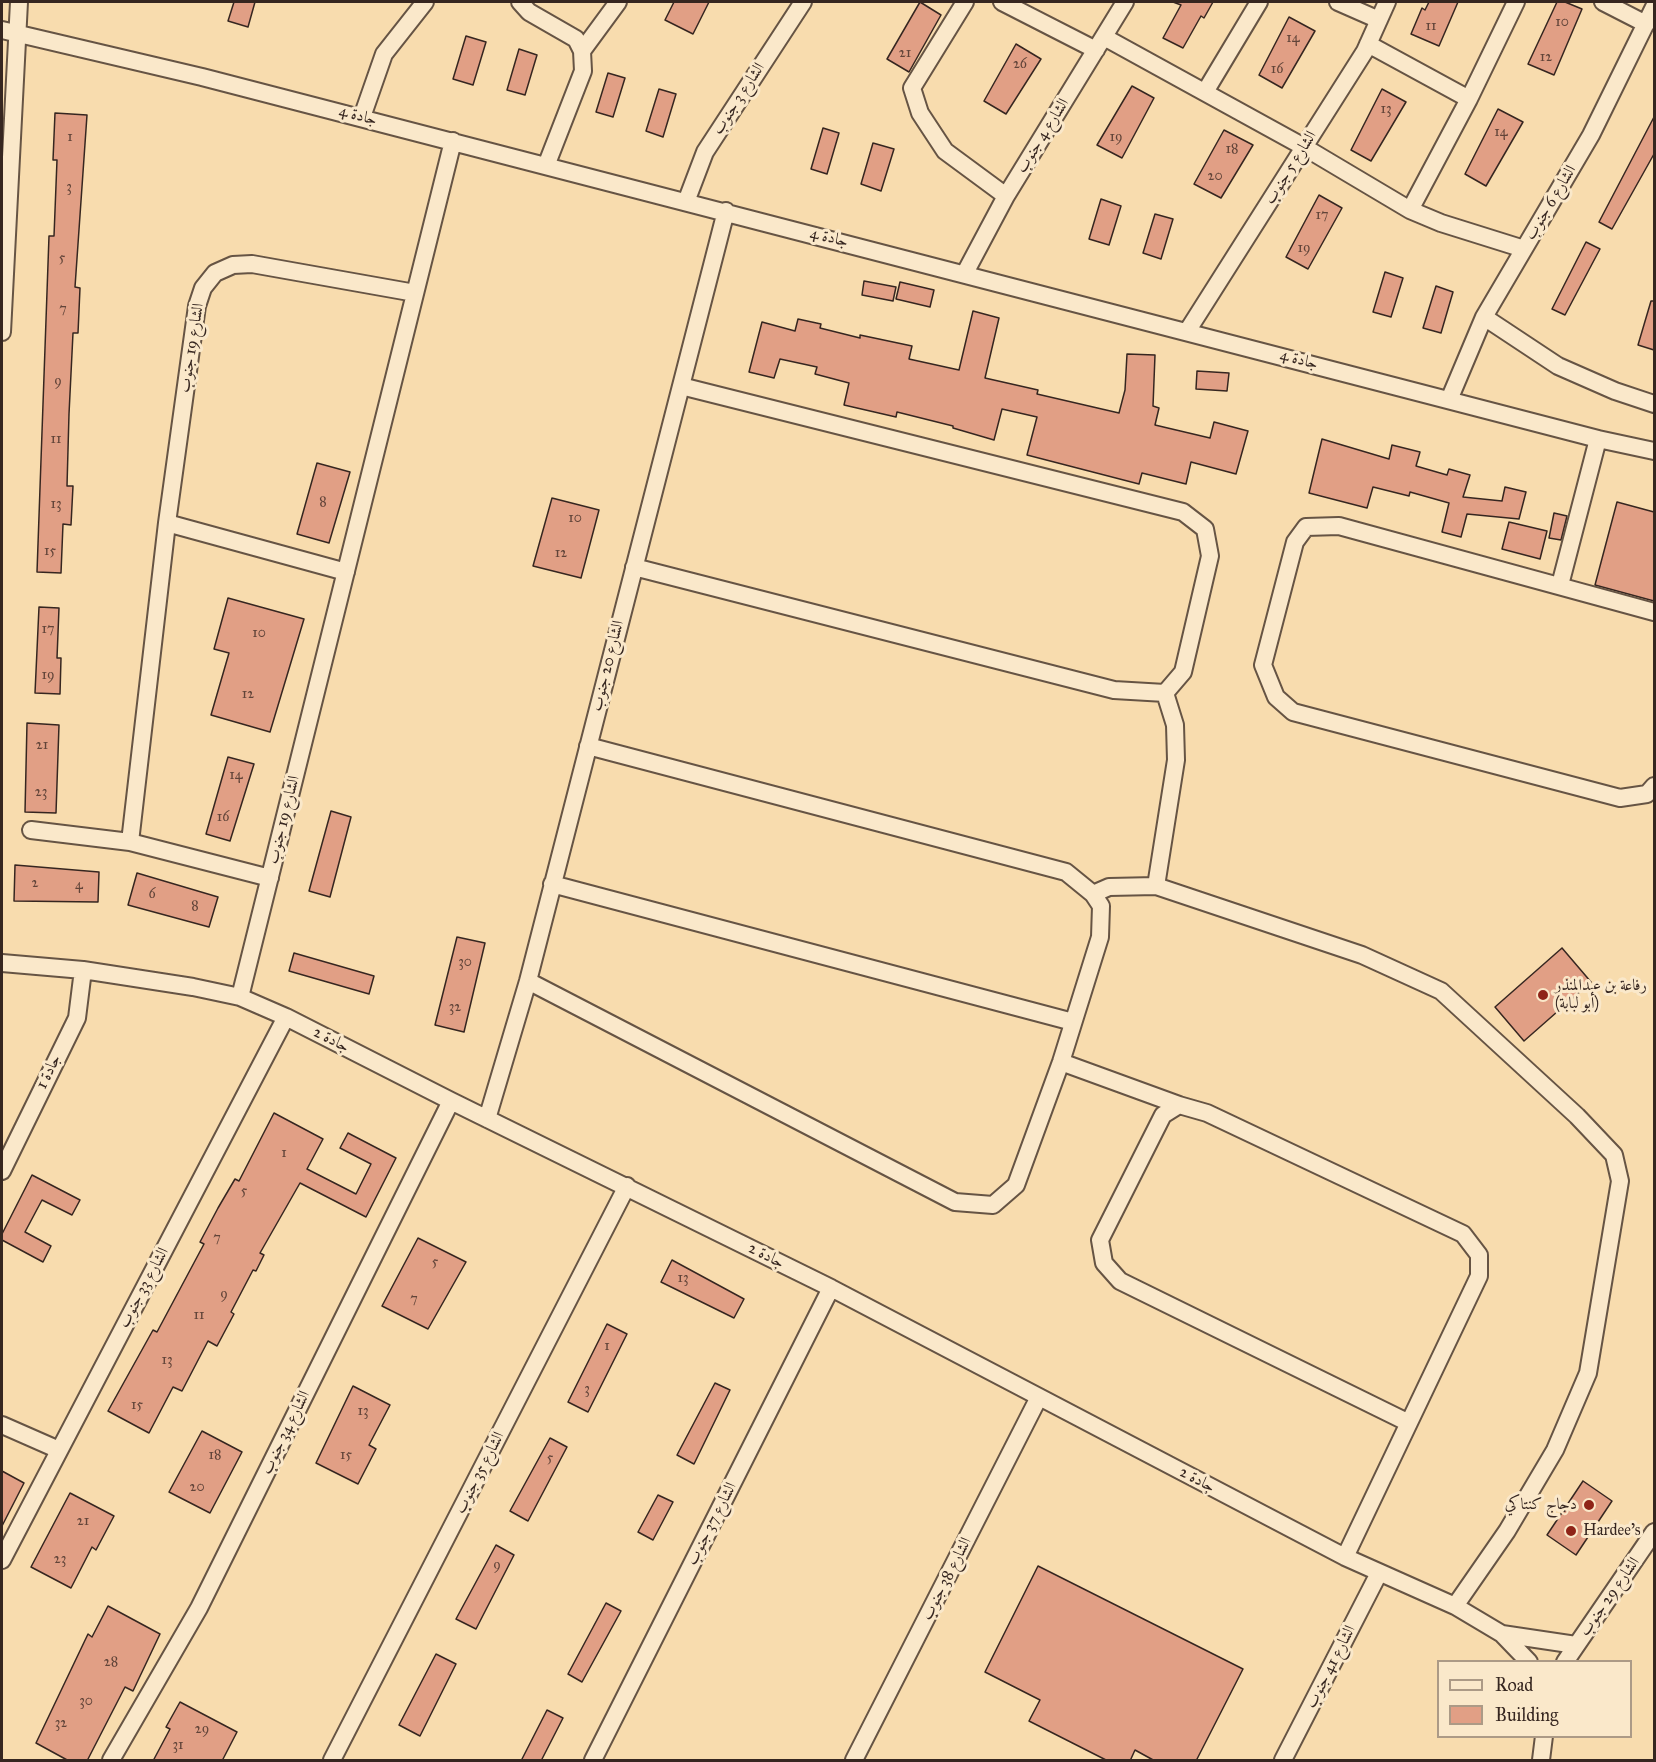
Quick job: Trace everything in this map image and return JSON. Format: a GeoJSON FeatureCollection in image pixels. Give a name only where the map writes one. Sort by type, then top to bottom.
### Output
{"type":"FeatureCollection","features":[{"type":"Feature","properties":{"kind":"street"},"geometry":{"type":"LineString","coordinates":[[2,332],[8,32],[19,2]]}},
{"type":"Feature","properties":{"kind":"street"},"geometry":{"type":"LineString","coordinates":[[362,117],[384,54],[425,2]]}},
{"type":"Feature","properties":{"kind":"street"},"geometry":{"type":"LineString","coordinates":[[520,2],[529,12],[576,39],[582,51],[583,71],[546,166]]}},
{"type":"Feature","properties":{"kind":"street"},"geometry":{"type":"LineString","coordinates":[[582,51],[618,2]]}},
{"type":"Feature","properties":{"kind":"street","name":"الشارع 3 جنوب"},"geometry":{"type":"LineString","coordinates":[[686,202],[705,152],[802,2]]}},
{"type":"Feature","properties":{"kind":"street"},"geometry":{"type":"LineString","coordinates":[[965,2],[912,87],[920,113],[945,151],[1006,196]]}},
{"type":"Feature","properties":{"kind":"street"},"geometry":{"type":"LineString","coordinates":[[1002,2],[1100,43],[1205,92],[1410,210],[1441,223],[1524,249]]}},
{"type":"Feature","properties":{"kind":"street","name":"الشارع 4 جنوب"},"geometry":{"type":"LineString","coordinates":[[965,273],[1006,196],[1125,2]]}},
{"type":"Feature","properties":{"kind":"street"},"geometry":{"type":"LineString","coordinates":[[1205,92],[1259,2]]}},
{"type":"Feature","properties":{"kind":"street"},"geometry":{"type":"LineString","coordinates":[[1338,2],[1379,20]]}},
{"type":"Feature","properties":{"kind":"street","name":"الشارع 5 جنوب"},"geometry":{"type":"LineString","coordinates":[[1188,330],[1368,44],[1387,2]]}},
{"type":"Feature","properties":{"kind":"street"},"geometry":{"type":"LineString","coordinates":[[1410,210],[1469,99],[1516,2]]}},
{"type":"Feature","properties":{"kind":"street"},"geometry":{"type":"LineString","coordinates":[[1603,2],[1646,24]]}},
{"type":"Feature","properties":{"kind":"street","name":"الشارع 6 جنوب"},"geometry":{"type":"LineString","coordinates":[[1449,400],[1484,316],[1591,135],[1654,7]]}},
{"type":"Feature","properties":{"kind":"street","name":"جادة 4"},"geometry":{"type":"LineString","coordinates":[[8,32],[362,117],[1188,330],[1598,439],[1654,451]]}},
{"type":"Feature","properties":{"kind":"street"},"geometry":{"type":"LineString","coordinates":[[1368,44],[1469,99]]}},
{"type":"Feature","properties":{"kind":"street","name":"الشارع 19 جنوب"},"geometry":{"type":"LineString","coordinates":[[240,997],[453,141]]}},
{"type":"Feature","properties":{"kind":"street","name":"الشارع 20 جنوب"},"geometry":{"type":"LineString","coordinates":[[487,1119],[528,981],[726,211]]}},
{"type":"Feature","properties":{"kind":"street","name":"الشارع 19 جنوب"},"geometry":{"type":"LineString","coordinates":[[130,842],[167,523],[197,306],[203,288],[215,273],[233,265],[252,264],[415,293]]}},
{"type":"Feature","properties":{"kind":"street"},"geometry":{"type":"LineString","coordinates":[[1484,316],[1558,366],[1654,404]]}},
{"type":"Feature","properties":{"kind":"street"},"geometry":{"type":"LineString","coordinates":[[681,386],[1183,512],[1205,530],[1210,556],[1183,672],[1166,693]]}},
{"type":"Feature","properties":{"kind":"street"},"geometry":{"type":"LineString","coordinates":[[1560,585],[1598,439]]}},
{"type":"Feature","properties":{"kind":"street"},"geometry":{"type":"LineString","coordinates":[[167,523],[346,572]]}},
{"type":"Feature","properties":{"kind":"street"},"geometry":{"type":"LineString","coordinates":[[1654,612],[1339,526],[1306,527],[1295,542],[1263,664],[1276,697],[1293,711],[1620,798],[1647,794],[1654,786]]}},
{"type":"Feature","properties":{"kind":"street"},"geometry":{"type":"LineString","coordinates":[[634,567],[1114,690],[1166,693]]}},
{"type":"Feature","properties":{"kind":"street"},"geometry":{"type":"LineString","coordinates":[[1156,886],[1176,760],[1175,725],[1166,693]]}},
{"type":"Feature","properties":{"kind":"street"},"geometry":{"type":"LineString","coordinates":[[528,981],[955,1202],[993,1205],[1016,1185],[1061,1062],[1100,937],[1101,906],[1093,894],[1065,872],[588,746]]}},
{"type":"Feature","properties":{"kind":"street"},"geometry":{"type":"LineString","coordinates":[[31,830],[130,842],[270,878]]}},
{"type":"Feature","properties":{"kind":"street"},"geometry":{"type":"LineString","coordinates":[[552,884],[1073,1022]]}},
{"type":"Feature","properties":{"kind":"street"},"geometry":{"type":"LineString","coordinates":[[1093,894],[1109,888],[1156,886],[1362,955],[1441,991],[1577,1116],[1614,1155],[1620,1181],[1588,1373],[1555,1450],[1507,1531],[1455,1606]]}},
{"type":"Feature","properties":{"kind":"street","name":"جادة 2"},"geometry":{"type":"LineString","coordinates":[[2,963],[83,970],[193,987],[240,997],[286,1017],[487,1119],[831,1288],[1345,1557],[1455,1606],[1502,1634],[1526,1660]]}},
{"type":"Feature","properties":{"kind":"street","name":"جادة 1"},"geometry":{"type":"LineString","coordinates":[[2,1171],[78,1018],[83,970]]}},
{"type":"Feature","properties":{"kind":"street","name":"الشارع 33 جنوب"},"geometry":{"type":"LineString","coordinates":[[2,1560],[286,1017]]}},
{"type":"Feature","properties":{"kind":"street"},"geometry":{"type":"LineString","coordinates":[[1061,1062],[1207,1113],[1463,1234],[1479,1255],[1479,1276],[1407,1422],[1345,1557]]}},
{"type":"Feature","properties":{"kind":"street","name":"الشارع 34 جنوب"},"geometry":{"type":"LineString","coordinates":[[111,1761],[199,1608],[451,1101]]}},
{"type":"Feature","properties":{"kind":"street"},"geometry":{"type":"LineString","coordinates":[[1179,1105],[1162,1115],[1100,1240],[1104,1263],[1120,1281],[1407,1422]]}},
{"type":"Feature","properties":{"kind":"street","name":"الشارع 35 جنوب"},"geometry":{"type":"LineString","coordinates":[[332,1761],[627,1186]]}},
{"type":"Feature","properties":{"kind":"street","name":"الشارع 37 جنوب"},"geometry":{"type":"LineString","coordinates":[[592,1761],[831,1288]]}},
{"type":"Feature","properties":{"kind":"street","name":"الشارع 38 جنوب"},"geometry":{"type":"LineString","coordinates":[[854,1761],[1039,1397]]}},
{"type":"Feature","properties":{"kind":"street"},"geometry":{"type":"LineString","coordinates":[[2,1425],[59,1450]]}},
{"type":"Feature","properties":{"kind":"street","name":"الشارع 29 جنوب"},"geometry":{"type":"LineString","coordinates":[[1566,1660],[1654,1532]]}},
{"type":"Feature","properties":{"kind":"street","name":"الشارع 41 جنوب"},"geometry":{"type":"LineString","coordinates":[[1283,1761],[1379,1573]]}},
{"type":"Feature","properties":{"kind":"street","name":"جادة 2"},"geometry":{"type":"LineString","coordinates":[[1502,1634],[1576,1645]]}},
{"type":"Feature","properties":{"kind":"street"},"geometry":{"type":"LineString","coordinates":[[1541,1761],[1544,1738]]}},
{"type":"Feature","properties":{"kind":"building"},"geometry":{"type":"Polygon","coordinates":[[[234,2],[255,2],[248,27],[228,21],[234,2]]]}},
{"type":"Feature","properties":{"kind":"building"},"geometry":{"type":"Polygon","coordinates":[[[674,2],[709,2],[693,34],[665,20],[674,2]]]}},
{"type":"Feature","properties":{"kind":"building"},"geometry":{"type":"Polygon","coordinates":[[[920,2],[941,15],[909,72],[887,59],[920,2]]]}},
{"type":"Feature","properties":{"kind":"building"},"geometry":{"type":"Polygon","coordinates":[[[1173,2],[1213,2],[1204,18],[1201,16],[1183,48],[1163,38],[1181,5],[1173,2]]]}},
{"type":"Feature","properties":{"kind":"building"},"geometry":{"type":"Polygon","coordinates":[[[1429,2],[1458,2],[1439,46],[1411,34],[1422,8],[1425,10],[1429,2]]]}},
{"type":"Feature","properties":{"kind":"building"},"geometry":{"type":"Polygon","coordinates":[[[1557,2],[1565,2],[1582,9],[1554,75],[1528,64],[1557,2]]]}},
{"type":"Feature","properties":{"kind":"building"},"geometry":{"type":"Polygon","coordinates":[[[1289,17],[1315,31],[1282,88],[1259,75],[1289,17]]]}},
{"type":"Feature","properties":{"kind":"building"},"geometry":{"type":"Polygon","coordinates":[[[466,36],[486,42],[473,85],[453,79],[466,36]]]}},
{"type":"Feature","properties":{"kind":"building"},"geometry":{"type":"Polygon","coordinates":[[[1016,44],[1041,59],[1006,114],[984,101],[1016,44]]]}},
{"type":"Feature","properties":{"kind":"building"},"geometry":{"type":"Polygon","coordinates":[[[519,49],[537,55],[525,95],[507,90],[519,49]]]}},
{"type":"Feature","properties":{"kind":"building"},"geometry":{"type":"Polygon","coordinates":[[[608,73],[625,78],[613,117],[596,112],[608,73]]]}},
{"type":"Feature","properties":{"kind":"building"},"geometry":{"type":"Polygon","coordinates":[[[1132,86],[1154,98],[1122,158],[1097,145],[1132,86]]]}},
{"type":"Feature","properties":{"kind":"building"},"geometry":{"type":"Polygon","coordinates":[[[659,89],[676,94],[663,137],[646,131],[659,89]]]}},
{"type":"Feature","properties":{"kind":"building"},"geometry":{"type":"Polygon","coordinates":[[[1382,89],[1406,102],[1371,161],[1351,150],[1382,89]]]}},
{"type":"Feature","properties":{"kind":"building"},"geometry":{"type":"Polygon","coordinates":[[[1498,109],[1523,122],[1486,186],[1465,174],[1498,109]]]}},
{"type":"Feature","properties":{"kind":"building"},"geometry":{"type":"Polygon","coordinates":[[[55,113],[87,115],[75,287],[80,288],[78,333],[73,333],[69,414],[67,486],[73,486],[71,525],[63,524],[61,573],[37,572],[49,236],[54,236],[57,160],[53,160],[55,113]]]}},
{"type":"Feature","properties":{"kind":"building"},"geometry":{"type":"Polygon","coordinates":[[[1654,117],[1654,154],[1612,229],[1599,222],[1654,117]]]}},
{"type":"Feature","properties":{"kind":"building"},"geometry":{"type":"Polygon","coordinates":[[[823,128],[839,133],[827,174],[811,169],[823,128]]]}},
{"type":"Feature","properties":{"kind":"building"},"geometry":{"type":"Polygon","coordinates":[[[1224,130],[1253,145],[1221,198],[1194,184],[1224,130]]]}},
{"type":"Feature","properties":{"kind":"building"},"geometry":{"type":"Polygon","coordinates":[[[873,143],[894,149],[881,191],[861,184],[873,143]]]}},
{"type":"Feature","properties":{"kind":"building"},"geometry":{"type":"Polygon","coordinates":[[[1319,195],[1342,208],[1308,269],[1286,257],[1319,195]]]}},
{"type":"Feature","properties":{"kind":"building"},"geometry":{"type":"Polygon","coordinates":[[[1101,199],[1121,206],[1109,245],[1089,239],[1101,199]]]}},
{"type":"Feature","properties":{"kind":"building"},"geometry":{"type":"Polygon","coordinates":[[[1155,214],[1173,219],[1161,259],[1143,253],[1155,214]]]}},
{"type":"Feature","properties":{"kind":"building"},"geometry":{"type":"Polygon","coordinates":[[[1586,242],[1600,249],[1565,315],[1552,309],[1586,242]]]}},
{"type":"Feature","properties":{"kind":"building"},"geometry":{"type":"Polygon","coordinates":[[[1385,272],[1403,278],[1391,317],[1373,312],[1385,272]]]}},
{"type":"Feature","properties":{"kind":"building"},"geometry":{"type":"Polygon","coordinates":[[[864,281],[896,287],[893,301],[862,295],[864,281]]]}},
{"type":"Feature","properties":{"kind":"building"},"geometry":{"type":"Polygon","coordinates":[[[900,282],[934,290],[930,307],[896,299],[900,282]]]}},
{"type":"Feature","properties":{"kind":"building"},"geometry":{"type":"Polygon","coordinates":[[[1436,286],[1453,292],[1441,333],[1423,328],[1436,286]]]}},
{"type":"Feature","properties":{"kind":"building"},"geometry":{"type":"Polygon","coordinates":[[[1651,301],[1654,301],[1654,350],[1638,345],[1651,301]]]}},
{"type":"Feature","properties":{"kind":"building"},"geometry":{"type":"Polygon","coordinates":[[[973,311],[999,318],[985,378],[1038,390],[1037,394],[1119,413],[1125,390],[1127,354],[1155,355],[1153,406],[1159,408],[1155,425],[1210,438],[1214,422],[1248,431],[1236,474],[1191,462],[1186,484],[1142,473],[1139,484],[1027,455],[1037,417],[1002,409],[994,440],[953,428],[953,426],[897,412],[896,417],[844,405],[849,383],[815,374],[817,367],[780,359],[774,378],[749,372],[762,322],[795,331],[798,319],[821,324],[820,328],[860,338],[860,335],[912,346],[909,359],[959,370],[973,311]]]}},
{"type":"Feature","properties":{"kind":"building"},"geometry":{"type":"Polygon","coordinates":[[[1197,371],[1229,373],[1227,391],[1196,389],[1197,371]]]}},
{"type":"Feature","properties":{"kind":"building"},"geometry":{"type":"Polygon","coordinates":[[[1322,439],[1389,459],[1392,445],[1420,452],[1416,466],[1447,475],[1449,469],[1470,475],[1463,497],[1502,501],[1505,487],[1526,492],[1519,519],[1467,514],[1461,537],[1442,532],[1449,503],[1410,492],[1409,496],[1373,487],[1367,508],[1309,493],[1322,439]]]}},
{"type":"Feature","properties":{"kind":"building"},"geometry":{"type":"Polygon","coordinates":[[[317,463],[350,472],[329,543],[297,534],[317,463]]]}},
{"type":"Feature","properties":{"kind":"building"},"geometry":{"type":"Polygon","coordinates":[[[552,498],[599,510],[581,578],[533,566],[552,498]]]}},
{"type":"Feature","properties":{"kind":"building"},"geometry":{"type":"Polygon","coordinates":[[[1617,502],[1654,512],[1654,601],[1595,585],[1617,502]]]}},
{"type":"Feature","properties":{"kind":"building"},"geometry":{"type":"Polygon","coordinates":[[[1554,513],[1567,516],[1561,540],[1549,538],[1554,513]]]}},
{"type":"Feature","properties":{"kind":"building"},"geometry":{"type":"Polygon","coordinates":[[[1509,522],[1547,531],[1540,559],[1502,549],[1509,522]]]}},
{"type":"Feature","properties":{"kind":"building"},"geometry":{"type":"Polygon","coordinates":[[[228,598],[304,619],[270,732],[211,715],[229,653],[214,649],[228,598]]]}},
{"type":"Feature","properties":{"kind":"building"},"geometry":{"type":"Polygon","coordinates":[[[39,607],[59,608],[57,658],[61,658],[60,694],[35,693],[39,607]]]}},
{"type":"Feature","properties":{"kind":"building"},"geometry":{"type":"Polygon","coordinates":[[[27,723],[59,725],[56,813],[25,812],[27,723]]]}},
{"type":"Feature","properties":{"kind":"building"},"geometry":{"type":"Polygon","coordinates":[[[228,757],[254,764],[230,841],[206,834],[228,757]]]}},
{"type":"Feature","properties":{"kind":"building"},"geometry":{"type":"Polygon","coordinates":[[[331,811],[351,817],[330,897],[309,891],[331,811]]]}},
{"type":"Feature","properties":{"kind":"building"},"geometry":{"type":"Polygon","coordinates":[[[15,865],[99,872],[98,902],[14,901],[15,865]]]}},
{"type":"Feature","properties":{"kind":"building"},"geometry":{"type":"Polygon","coordinates":[[[137,873],[218,897],[209,927],[128,905],[137,873]]]}},
{"type":"Feature","properties":{"kind":"building"},"geometry":{"type":"Polygon","coordinates":[[[457,937],[485,943],[464,1032],[435,1025],[457,937]]]}},
{"type":"Feature","properties":{"kind":"building","name":"رفاعة بن عبدالمنذر (أبو لبابة)"},"geometry":{"type":"Polygon","coordinates":[[[1562,948],[1591,982],[1524,1041],[1495,1007],[1562,948]]]}},
{"type":"Feature","properties":{"kind":"building"},"geometry":{"type":"Polygon","coordinates":[[[294,953],[374,976],[369,994],[289,971],[294,953]]]}},
{"type":"Feature","properties":{"kind":"building"},"geometry":{"type":"Polygon","coordinates":[[[274,1113],[323,1139],[307,1169],[356,1194],[371,1164],[340,1148],[348,1133],[396,1158],[366,1217],[300,1183],[260,1253],[264,1255],[256,1271],[253,1270],[231,1312],[234,1314],[217,1346],[208,1341],[182,1391],[173,1387],[149,1433],[108,1411],[153,1330],[157,1332],[204,1244],[200,1242],[218,1208],[235,1179],[239,1181],[274,1113]]]}},
{"type":"Feature","properties":{"kind":"building"},"geometry":{"type":"Polygon","coordinates":[[[32,1175],[80,1200],[72,1215],[42,1200],[25,1232],[51,1246],[43,1262],[2,1240],[2,1234],[32,1175]]]}},
{"type":"Feature","properties":{"kind":"building"},"geometry":{"type":"Polygon","coordinates":[[[418,1238],[466,1262],[428,1329],[382,1306],[418,1238]]]}},
{"type":"Feature","properties":{"kind":"building"},"geometry":{"type":"Polygon","coordinates":[[[672,1260],[744,1299],[734,1318],[661,1282],[672,1260]]]}},
{"type":"Feature","properties":{"kind":"building"},"geometry":{"type":"Polygon","coordinates":[[[607,1324],[627,1334],[588,1412],[568,1402],[607,1324]]]}},
{"type":"Feature","properties":{"kind":"building"},"geometry":{"type":"Polygon","coordinates":[[[715,1383],[730,1390],[694,1464],[677,1455],[715,1383]]]}},
{"type":"Feature","properties":{"kind":"building"},"geometry":{"type":"Polygon","coordinates":[[[353,1386],[390,1405],[369,1445],[376,1449],[358,1484],[316,1463],[353,1386]]]}},
{"type":"Feature","properties":{"kind":"building"},"geometry":{"type":"Polygon","coordinates":[[[202,1431],[242,1452],[210,1513],[169,1492],[202,1431]]]}},
{"type":"Feature","properties":{"kind":"building"},"geometry":{"type":"Polygon","coordinates":[[[550,1438],[567,1447],[528,1521],[510,1511],[550,1438]]]}},
{"type":"Feature","properties":{"kind":"building"},"geometry":{"type":"Polygon","coordinates":[[[2,1471],[24,1483],[2,1526],[2,1471]]]}},
{"type":"Feature","properties":{"kind":"building"},"geometry":{"type":"Polygon","coordinates":[[[1583,1481],[1612,1501],[1576,1555],[1547,1535],[1583,1481]]]}},
{"type":"Feature","properties":{"kind":"building"},"geometry":{"type":"Polygon","coordinates":[[[70,1493],[114,1516],[96,1550],[92,1547],[71,1588],[31,1567],[70,1493]]]}},
{"type":"Feature","properties":{"kind":"building"},"geometry":{"type":"Polygon","coordinates":[[[658,1495],[673,1502],[653,1540],[638,1532],[658,1495]]]}},
{"type":"Feature","properties":{"kind":"building"},"geometry":{"type":"Polygon","coordinates":[[[496,1545],[514,1555],[476,1629],[456,1619],[496,1545]]]}},
{"type":"Feature","properties":{"kind":"building"},"geometry":{"type":"Polygon","coordinates":[[[1038,1566],[1243,1669],[1196,1761],[1155,1761],[1135,1750],[1130,1761],[1108,1761],[1029,1721],[1040,1700],[985,1672],[1038,1566]]]}},
{"type":"Feature","properties":{"kind":"building"},"geometry":{"type":"Polygon","coordinates":[[[606,1603],[621,1611],[582,1682],[568,1674],[606,1603]]]}},
{"type":"Feature","properties":{"kind":"building"},"geometry":{"type":"Polygon","coordinates":[[[108,1606],[160,1634],[133,1691],[125,1687],[87,1761],[69,1761],[36,1743],[88,1634],[92,1637],[108,1606]]]}},
{"type":"Feature","properties":{"kind":"building"},"geometry":{"type":"Polygon","coordinates":[[[436,1654],[456,1664],[420,1736],[399,1725],[436,1654]]]}},
{"type":"Feature","properties":{"kind":"building"},"geometry":{"type":"Polygon","coordinates":[[[180,1702],[237,1732],[222,1761],[153,1761],[170,1729],[166,1727],[180,1702]]]}},
{"type":"Feature","properties":{"kind":"building"},"geometry":{"type":"Polygon","coordinates":[[[547,1710],[563,1718],[541,1761],[521,1761],[547,1710]]]}},
{"type":"Feature","properties":{"kind":"place","name":"رفاعة بن عبدالمنذر (أبو لبابة)"},"geometry":{"type":"Point","coordinates":[1543,995]}},
{"type":"Feature","properties":{"kind":"place","name":"دجاج كنتاكي"},"geometry":{"type":"Point","coordinates":[1589,1505]}},
{"type":"Feature","properties":{"kind":"place","name":"Hardee's"},"geometry":{"type":"Point","coordinates":[1571,1531]}}]}
